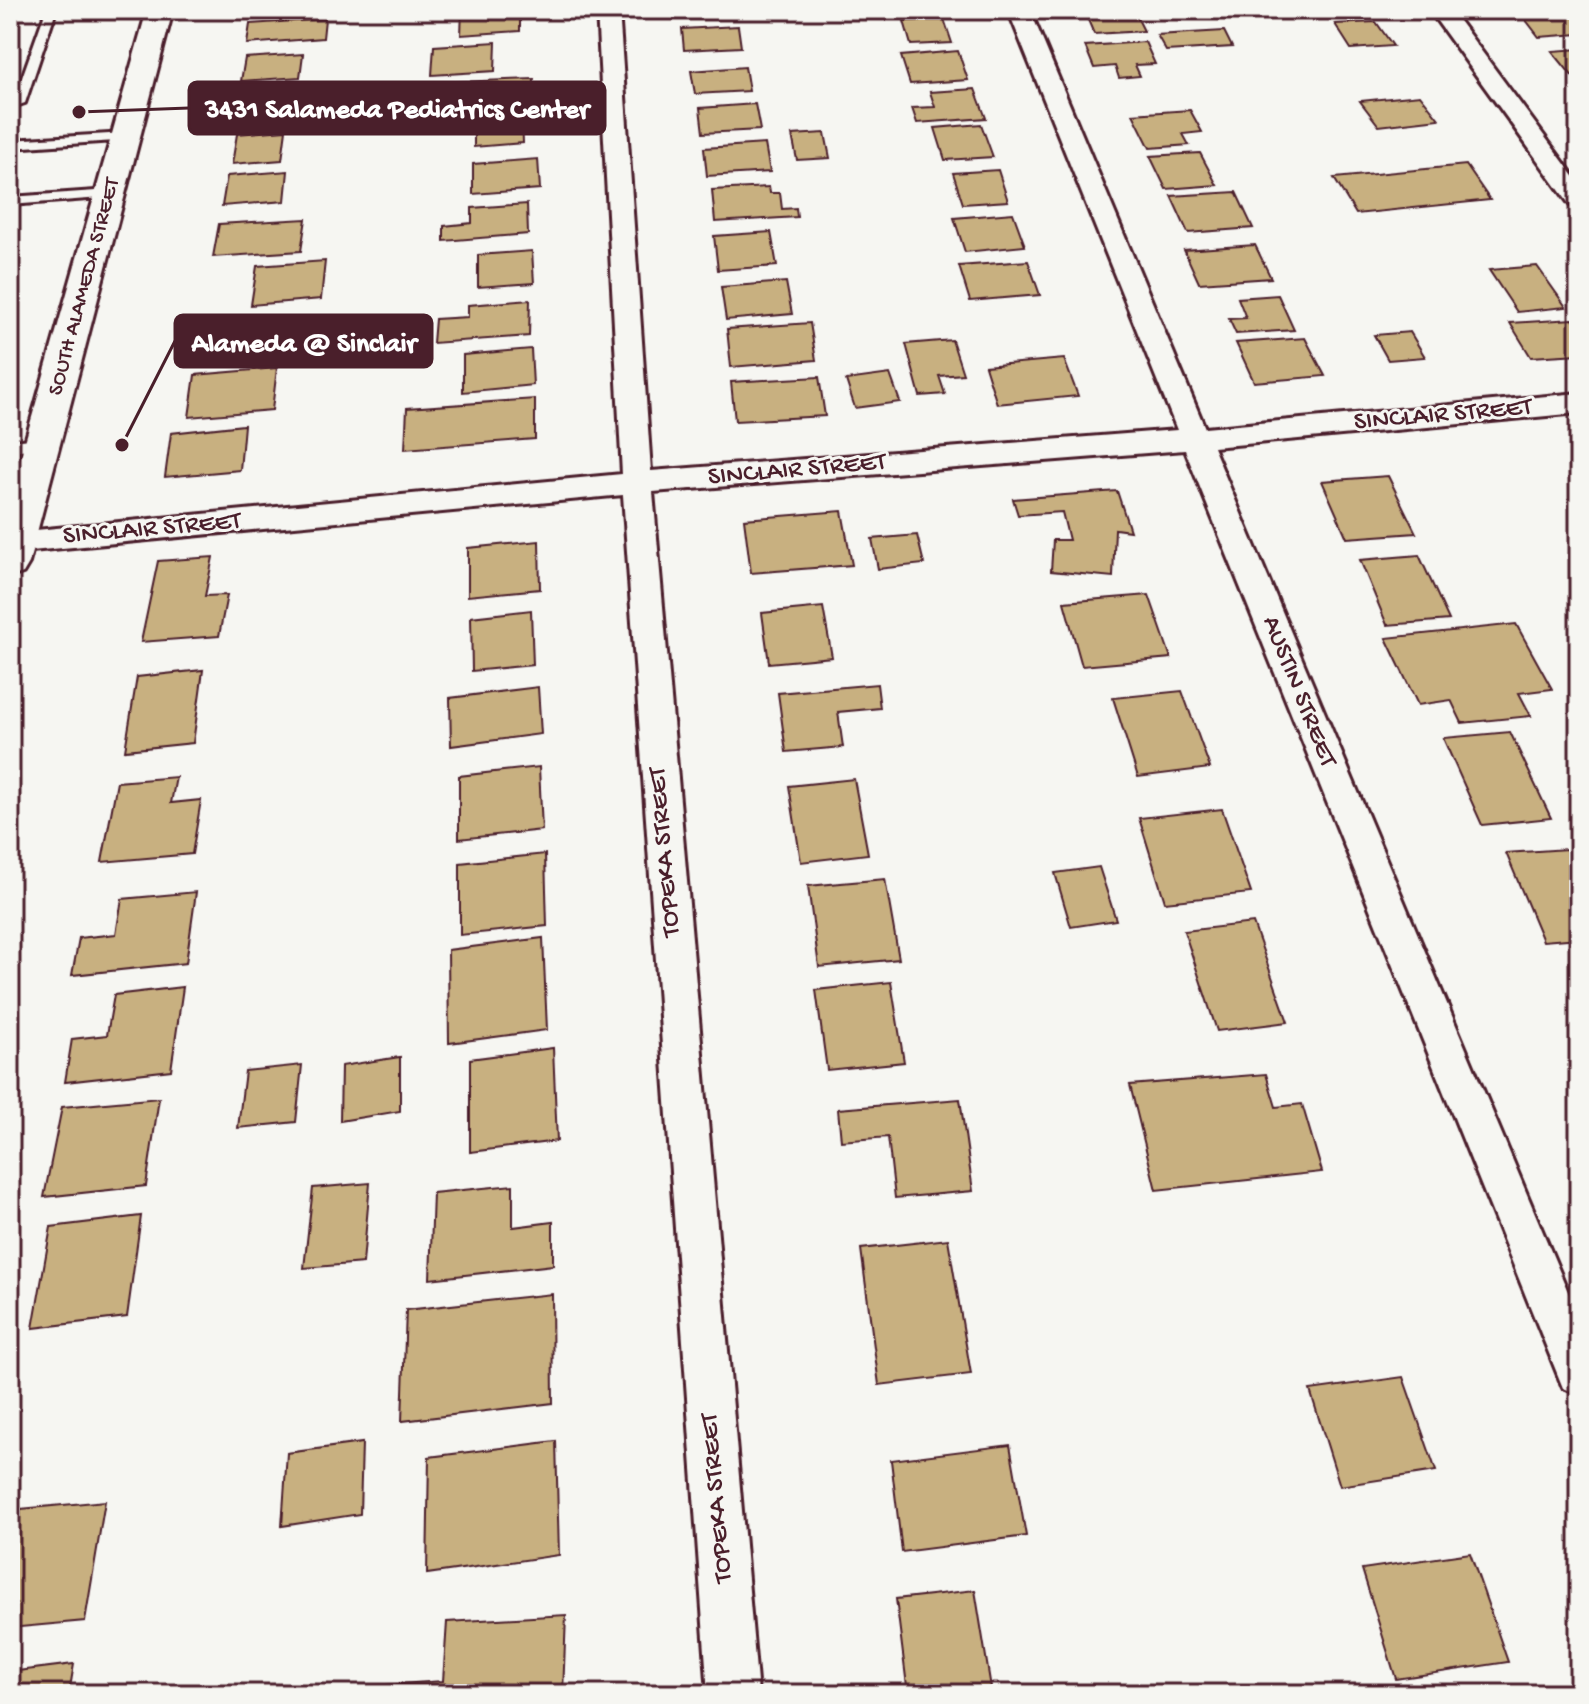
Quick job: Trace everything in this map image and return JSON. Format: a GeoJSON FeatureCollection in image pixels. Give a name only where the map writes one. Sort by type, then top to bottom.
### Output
{"type":"FeatureCollection","features":[{"type":"Feature","properties":{"kind":"main road","name":"SOUTH ALAMEDA STREET"},"geometry":{"type":"LineString","coordinates":[[14,537],[43,443],[160,10]]}},
{"type":"Feature","properties":{"kind":"street","name":"TOPEKA STREET"},"geometry":{"type":"LineString","coordinates":[[608,10],[637,483],[733,1694]]}},
{"type":"Feature","properties":{"kind":"street","name":"AUSTIN STREET"},"geometry":{"type":"LineString","coordinates":[[1019,10],[1579,1372]]}},
{"type":"Feature","properties":{"kind":"street"},"geometry":{"type":"LineString","coordinates":[[1440,10],[1579,200]]}},
{"type":"Feature","properties":{"kind":"street","name":"SINCLAIR STREET"},"geometry":{"type":"LineString","coordinates":[[14,537],[1194,439],[1579,403]]}},
{"type":"Feature","properties":{"kind":"lane"},"geometry":{"type":"LineString","coordinates":[[10,104],[19,103],[51,10]]}},
{"type":"Feature","properties":{"kind":"lane"},"geometry":{"type":"LineString","coordinates":[[10,144],[126,137]]}},
{"type":"Feature","properties":{"kind":"lane"},"geometry":{"type":"LineString","coordinates":[[10,201],[110,194]]}},
{"type":"Feature","properties":{"kind":"lane"},"geometry":{"type":"LineString","coordinates":[[10,446],[43,443]]}},
{"type":"Feature","properties":{"kind":"building"},"geometry":{"type":"Polygon","coordinates":[[[462,10],[520,10],[520,31],[461,35],[462,10]]]}},
{"type":"Feature","properties":{"kind":"building"},"geometry":{"type":"Polygon","coordinates":[[[681,10],[756,10],[756,11],[683,18],[681,10]]]}},
{"type":"Feature","properties":{"kind":"building"},"geometry":{"type":"Polygon","coordinates":[[[1579,10],[1579,34],[1539,37],[1519,11],[1579,10]]]}},
{"type":"Feature","properties":{"kind":"building"},"geometry":{"type":"Polygon","coordinates":[[[1134,11],[1144,31],[1094,34],[1085,13],[1134,11]]]}},
{"type":"Feature","properties":{"kind":"building"},"geometry":{"type":"Polygon","coordinates":[[[325,19],[323,38],[247,44],[250,24],[325,19]]]}},
{"type":"Feature","properties":{"kind":"building"},"geometry":{"type":"Polygon","coordinates":[[[944,19],[952,43],[911,45],[904,21],[944,19]]]}},
{"type":"Feature","properties":{"kind":"building"},"geometry":{"type":"Polygon","coordinates":[[[1376,22],[1393,46],[1351,49],[1335,24],[1376,22]]]}},
{"type":"Feature","properties":{"kind":"building"},"geometry":{"type":"Polygon","coordinates":[[[738,26],[741,47],[684,50],[682,29],[738,26]]]}},
{"type":"Feature","properties":{"kind":"building"},"geometry":{"type":"Polygon","coordinates":[[[1224,31],[1232,47],[1166,51],[1157,35],[1224,31]]]}},
{"type":"Feature","properties":{"kind":"building"},"geometry":{"type":"Polygon","coordinates":[[[496,42],[495,71],[432,75],[434,46],[496,42]]]}},
{"type":"Feature","properties":{"kind":"building"},"geometry":{"type":"Polygon","coordinates":[[[1145,42],[1155,64],[1135,65],[1140,76],[1119,78],[1115,66],[1094,68],[1085,46],[1145,42]]]}},
{"type":"Feature","properties":{"kind":"building"},"geometry":{"type":"Polygon","coordinates":[[[1579,49],[1579,76],[1573,77],[1552,51],[1579,49]]]}},
{"type":"Feature","properties":{"kind":"building"},"geometry":{"type":"Polygon","coordinates":[[[958,51],[968,80],[910,84],[901,56],[958,51]]]}},
{"type":"Feature","properties":{"kind":"building"},"geometry":{"type":"Polygon","coordinates":[[[303,54],[300,77],[241,81],[245,58],[303,54]]]}},
{"type":"Feature","properties":{"kind":"building"},"geometry":{"type":"Polygon","coordinates":[[[745,67],[749,91],[695,94],[691,71],[745,67]]]}},
{"type":"Feature","properties":{"kind":"building"},"geometry":{"type":"Polygon","coordinates":[[[534,79],[533,108],[454,112],[457,82],[534,79]]]}},
{"type":"Feature","properties":{"kind":"building"},"geometry":{"type":"Polygon","coordinates":[[[975,89],[986,118],[917,123],[912,108],[935,107],[930,92],[975,89]]]}},
{"type":"Feature","properties":{"kind":"building"},"geometry":{"type":"Polygon","coordinates":[[[1420,95],[1439,119],[1379,126],[1360,101],[1420,95]]]}},
{"type":"Feature","properties":{"kind":"building"},"geometry":{"type":"Polygon","coordinates":[[[755,104],[760,130],[703,133],[700,108],[755,104]]]}},
{"type":"Feature","properties":{"kind":"building"},"geometry":{"type":"Polygon","coordinates":[[[1190,110],[1202,132],[1183,134],[1189,145],[1150,148],[1133,114],[1190,110]]]}},
{"type":"Feature","properties":{"kind":"building"},"geometry":{"type":"Polygon","coordinates":[[[522,116],[523,143],[474,147],[474,120],[522,116]]]}},
{"type":"Feature","properties":{"kind":"building"},"geometry":{"type":"Polygon","coordinates":[[[981,124],[993,157],[945,160],[935,128],[981,124]]]}},
{"type":"Feature","properties":{"kind":"building"},"geometry":{"type":"Polygon","coordinates":[[[286,130],[282,160],[232,164],[237,134],[286,130]]]}},
{"type":"Feature","properties":{"kind":"building"},"geometry":{"type":"Polygon","coordinates":[[[825,133],[830,158],[797,160],[792,135],[825,133]]]}},
{"type":"Feature","properties":{"kind":"building"},"geometry":{"type":"Polygon","coordinates":[[[765,144],[770,172],[707,176],[704,148],[765,144]]]}},
{"type":"Feature","properties":{"kind":"building"},"geometry":{"type":"Polygon","coordinates":[[[1200,153],[1217,185],[1166,189],[1150,156],[1200,153]]]}},
{"type":"Feature","properties":{"kind":"building"},"geometry":{"type":"Polygon","coordinates":[[[538,159],[540,189],[473,194],[473,164],[538,159]]]}},
{"type":"Feature","properties":{"kind":"building"},"geometry":{"type":"Polygon","coordinates":[[[1466,165],[1490,200],[1356,214],[1334,178],[1466,165]]]}},
{"type":"Feature","properties":{"kind":"building"},"geometry":{"type":"Polygon","coordinates":[[[998,170],[1008,201],[963,204],[953,173],[998,170]]]}},
{"type":"Feature","properties":{"kind":"building"},"geometry":{"type":"Polygon","coordinates":[[[288,171],[285,201],[222,206],[227,176],[288,171]]]}},
{"type":"Feature","properties":{"kind":"building"},"geometry":{"type":"Polygon","coordinates":[[[769,187],[770,193],[780,193],[782,209],[796,208],[797,217],[715,222],[712,190],[769,187]]]}},
{"type":"Feature","properties":{"kind":"building"},"geometry":{"type":"Polygon","coordinates":[[[1236,192],[1253,228],[1188,233],[1171,196],[1236,192]]]}},
{"type":"Feature","properties":{"kind":"building"},"geometry":{"type":"Polygon","coordinates":[[[527,204],[528,234],[444,241],[444,226],[472,223],[472,208],[527,204]]]}},
{"type":"Feature","properties":{"kind":"building"},"geometry":{"type":"Polygon","coordinates":[[[1013,213],[1025,246],[965,252],[954,218],[1013,213]]]}},
{"type":"Feature","properties":{"kind":"building"},"geometry":{"type":"Polygon","coordinates":[[[306,219],[301,251],[213,257],[219,224],[306,219]]]}},
{"type":"Feature","properties":{"kind":"building"},"geometry":{"type":"Polygon","coordinates":[[[771,232],[777,266],[718,270],[714,236],[771,232]]]}},
{"type":"Feature","properties":{"kind":"building"},"geometry":{"type":"Polygon","coordinates":[[[1255,245],[1271,278],[1199,283],[1184,250],[1255,245]]]}},
{"type":"Feature","properties":{"kind":"building"},"geometry":{"type":"Polygon","coordinates":[[[532,251],[534,283],[478,287],[478,255],[532,251]]]}},
{"type":"Feature","properties":{"kind":"building"},"geometry":{"type":"Polygon","coordinates":[[[325,261],[321,299],[251,305],[257,266],[325,261]]]}},
{"type":"Feature","properties":{"kind":"building"},"geometry":{"type":"Polygon","coordinates":[[[1028,261],[1040,295],[970,301],[959,266],[1028,261]]]}},
{"type":"Feature","properties":{"kind":"building"},"geometry":{"type":"Polygon","coordinates":[[[1537,266],[1566,307],[1517,312],[1489,270],[1537,266]]]}},
{"type":"Feature","properties":{"kind":"building"},"geometry":{"type":"Polygon","coordinates":[[[786,282],[792,314],[726,320],[721,287],[786,282]]]}},
{"type":"Feature","properties":{"kind":"building"},"geometry":{"type":"Polygon","coordinates":[[[1278,295],[1294,330],[1236,334],[1229,319],[1246,318],[1238,298],[1278,295]]]}},
{"type":"Feature","properties":{"kind":"building"},"geometry":{"type":"Polygon","coordinates":[[[530,300],[529,336],[433,343],[435,319],[468,317],[468,305],[530,300]]]}},
{"type":"Feature","properties":{"kind":"building"},"geometry":{"type":"Polygon","coordinates":[[[1573,319],[1579,328],[1579,354],[1531,357],[1510,323],[1573,319]]]}},
{"type":"Feature","properties":{"kind":"building"},"geometry":{"type":"Polygon","coordinates":[[[810,323],[816,360],[731,367],[727,329],[810,323]]]}},
{"type":"Feature","properties":{"kind":"building"},"geometry":{"type":"Polygon","coordinates":[[[1410,332],[1425,357],[1388,360],[1374,335],[1410,332]]]}},
{"type":"Feature","properties":{"kind":"building"},"geometry":{"type":"Polygon","coordinates":[[[1305,338],[1325,376],[1254,382],[1236,343],[1305,338]]]}},
{"type":"Feature","properties":{"kind":"building"},"geometry":{"type":"Polygon","coordinates":[[[952,340],[963,374],[939,376],[945,394],[920,396],[906,344],[952,340]]]}},
{"type":"Feature","properties":{"kind":"building"},"geometry":{"type":"Polygon","coordinates":[[[531,349],[533,385],[463,392],[463,355],[531,349]]]}},
{"type":"Feature","properties":{"kind":"building"},"geometry":{"type":"Polygon","coordinates":[[[1064,359],[1078,396],[997,404],[985,366],[1064,359]]]}},
{"type":"Feature","properties":{"kind":"building"},"geometry":{"type":"Polygon","coordinates":[[[277,368],[272,410],[189,417],[195,375],[277,368]]]}},
{"type":"Feature","properties":{"kind":"building"},"geometry":{"type":"Polygon","coordinates":[[[890,374],[900,402],[855,408],[846,380],[890,374]]]}},
{"type":"Feature","properties":{"kind":"building"},"geometry":{"type":"Polygon","coordinates":[[[819,377],[825,416],[735,421],[731,382],[819,377]]]}},
{"type":"Feature","properties":{"kind":"building"},"geometry":{"type":"Polygon","coordinates":[[[535,399],[535,439],[405,449],[407,408],[535,399]]]}},
{"type":"Feature","properties":{"kind":"building"},"geometry":{"type":"Polygon","coordinates":[[[244,425],[240,470],[165,477],[171,433],[244,425]]]}},
{"type":"Feature","properties":{"kind":"building"},"geometry":{"type":"Polygon","coordinates":[[[1388,476],[1416,533],[1347,538],[1322,481],[1388,476]]]}},
{"type":"Feature","properties":{"kind":"building"},"geometry":{"type":"Polygon","coordinates":[[[1117,491],[1130,531],[1115,529],[1113,577],[1051,571],[1053,540],[1069,540],[1062,512],[1018,515],[1013,499],[1117,491]]]}},
{"type":"Feature","properties":{"kind":"building"},"geometry":{"type":"Polygon","coordinates":[[[842,511],[852,565],[751,573],[744,519],[842,511]]]}},
{"type":"Feature","properties":{"kind":"building"},"geometry":{"type":"Polygon","coordinates":[[[917,535],[924,564],[878,569],[872,539],[917,535]]]}},
{"type":"Feature","properties":{"kind":"building"},"geometry":{"type":"Polygon","coordinates":[[[539,541],[540,589],[468,596],[468,548],[539,541]]]}},
{"type":"Feature","properties":{"kind":"building"},"geometry":{"type":"Polygon","coordinates":[[[1419,555],[1449,620],[1387,625],[1360,560],[1419,555]]]}},
{"type":"Feature","properties":{"kind":"building"},"geometry":{"type":"Polygon","coordinates":[[[213,557],[205,596],[227,595],[219,636],[141,642],[158,561],[213,557]]]}},
{"type":"Feature","properties":{"kind":"building"},"geometry":{"type":"Polygon","coordinates":[[[1149,595],[1171,658],[1082,666],[1064,602],[1149,595]]]}},
{"type":"Feature","properties":{"kind":"building"},"geometry":{"type":"Polygon","coordinates":[[[823,607],[832,657],[769,663],[762,613],[823,607]]]}},
{"type":"Feature","properties":{"kind":"building"},"geometry":{"type":"Polygon","coordinates":[[[531,610],[533,665],[472,671],[471,617],[531,610]]]}},
{"type":"Feature","properties":{"kind":"building"},"geometry":{"type":"Polygon","coordinates":[[[1516,624],[1552,689],[1519,693],[1531,716],[1462,723],[1451,700],[1418,705],[1386,638],[1516,624]]]}},
{"type":"Feature","properties":{"kind":"building"},"geometry":{"type":"Polygon","coordinates":[[[203,670],[193,743],[125,750],[137,677],[203,670]]]}},
{"type":"Feature","properties":{"kind":"building"},"geometry":{"type":"Polygon","coordinates":[[[877,684],[880,708],[838,712],[843,747],[786,752],[778,693],[877,684]]]}},
{"type":"Feature","properties":{"kind":"building"},"geometry":{"type":"Polygon","coordinates":[[[538,687],[541,734],[451,746],[450,698],[538,687]]]}},
{"type":"Feature","properties":{"kind":"building"},"geometry":{"type":"Polygon","coordinates":[[[1182,691],[1210,768],[1138,777],[1113,698],[1182,691]]]}},
{"type":"Feature","properties":{"kind":"building"},"geometry":{"type":"Polygon","coordinates":[[[1510,732],[1551,818],[1482,825],[1443,738],[1510,732]]]}},
{"type":"Feature","properties":{"kind":"building"},"geometry":{"type":"Polygon","coordinates":[[[539,767],[542,830],[459,839],[459,776],[539,767]]]}},
{"type":"Feature","properties":{"kind":"building"},"geometry":{"type":"Polygon","coordinates":[[[176,777],[171,803],[201,800],[192,854],[102,862],[117,782],[176,777]]]}},
{"type":"Feature","properties":{"kind":"building"},"geometry":{"type":"Polygon","coordinates":[[[854,779],[868,854],[801,862],[789,786],[854,779]]]}},
{"type":"Feature","properties":{"kind":"building"},"geometry":{"type":"Polygon","coordinates":[[[1222,809],[1251,893],[1165,902],[1139,818],[1222,809]]]}},
{"type":"Feature","properties":{"kind":"building"},"geometry":{"type":"Polygon","coordinates":[[[1567,849],[1579,871],[1579,938],[1543,941],[1506,853],[1567,849]]]}},
{"type":"Feature","properties":{"kind":"building"},"geometry":{"type":"Polygon","coordinates":[[[545,854],[547,926],[460,935],[460,863],[545,854]]]}},
{"type":"Feature","properties":{"kind":"building"},"geometry":{"type":"Polygon","coordinates":[[[1099,867],[1116,920],[1071,927],[1055,873],[1099,867]]]}},
{"type":"Feature","properties":{"kind":"building"},"geometry":{"type":"Polygon","coordinates":[[[885,879],[899,959],[819,967],[808,886],[885,879]]]}},
{"type":"Feature","properties":{"kind":"building"},"geometry":{"type":"Polygon","coordinates":[[[196,892],[186,963],[72,975],[79,938],[116,934],[122,899],[196,892]]]}},
{"type":"Feature","properties":{"kind":"building"},"geometry":{"type":"Polygon","coordinates":[[[1253,923],[1288,1022],[1217,1031],[1184,931],[1253,923]]]}},
{"type":"Feature","properties":{"kind":"building"},"geometry":{"type":"Polygon","coordinates":[[[543,938],[547,1030],[449,1043],[448,950],[543,938]]]}},
{"type":"Feature","properties":{"kind":"building"},"geometry":{"type":"Polygon","coordinates":[[[891,982],[904,1062],[827,1070],[816,990],[891,982]]]}},
{"type":"Feature","properties":{"kind":"building"},"geometry":{"type":"Polygon","coordinates":[[[183,987],[171,1070],[65,1082],[72,1039],[107,1035],[114,995],[183,987]]]}},
{"type":"Feature","properties":{"kind":"building"},"geometry":{"type":"Polygon","coordinates":[[[553,1048],[557,1141],[470,1152],[470,1059],[553,1048]]]}},
{"type":"Feature","properties":{"kind":"building"},"geometry":{"type":"Polygon","coordinates":[[[400,1057],[400,1111],[340,1121],[341,1066],[400,1057]]]}},
{"type":"Feature","properties":{"kind":"building"},"geometry":{"type":"Polygon","coordinates":[[[302,1065],[296,1122],[238,1128],[245,1071],[302,1065]]]}},
{"type":"Feature","properties":{"kind":"building"},"geometry":{"type":"Polygon","coordinates":[[[1266,1074],[1276,1107],[1302,1104],[1322,1172],[1156,1190],[1130,1085],[1266,1074]]]}},
{"type":"Feature","properties":{"kind":"building"},"geometry":{"type":"Polygon","coordinates":[[[159,1098],[146,1186],[44,1197],[62,1107],[159,1098]]]}},
{"type":"Feature","properties":{"kind":"building"},"geometry":{"type":"Polygon","coordinates":[[[960,1099],[973,1191],[895,1198],[888,1137],[841,1141],[838,1109],[960,1099]]]}},
{"type":"Feature","properties":{"kind":"building"},"geometry":{"type":"Polygon","coordinates":[[[370,1183],[363,1263],[304,1268],[313,1188],[370,1183]]]}},
{"type":"Feature","properties":{"kind":"building"},"geometry":{"type":"Polygon","coordinates":[[[513,1185],[513,1227],[553,1222],[553,1265],[430,1279],[433,1193],[513,1185]]]}},
{"type":"Feature","properties":{"kind":"building"},"geometry":{"type":"Polygon","coordinates":[[[141,1216],[127,1317],[33,1328],[51,1227],[141,1216]]]}},
{"type":"Feature","properties":{"kind":"building"},"geometry":{"type":"Polygon","coordinates":[[[948,1239],[971,1374],[879,1385],[861,1249],[948,1239]]]}},
{"type":"Feature","properties":{"kind":"building"},"geometry":{"type":"Polygon","coordinates":[[[552,1294],[553,1403],[402,1421],[406,1310],[552,1294]]]}},
{"type":"Feature","properties":{"kind":"building"},"geometry":{"type":"Polygon","coordinates":[[[1403,1377],[1436,1471],[1340,1486],[1310,1390],[1403,1377]]]}},
{"type":"Feature","properties":{"kind":"building"},"geometry":{"type":"Polygon","coordinates":[[[556,1441],[559,1555],[427,1574],[429,1457],[556,1441]]]}},
{"type":"Feature","properties":{"kind":"building"},"geometry":{"type":"Polygon","coordinates":[[[362,1443],[360,1514],[282,1526],[287,1453],[362,1443]]]}},
{"type":"Feature","properties":{"kind":"building"},"geometry":{"type":"Polygon","coordinates":[[[1010,1445],[1026,1536],[902,1552],[891,1460],[1010,1445]]]}},
{"type":"Feature","properties":{"kind":"building"},"geometry":{"type":"Polygon","coordinates":[[[105,1501],[85,1621],[10,1628],[10,1510],[105,1501]]]}},
{"type":"Feature","properties":{"kind":"building"},"geometry":{"type":"Polygon","coordinates":[[[1470,1553],[1508,1662],[1396,1679],[1362,1569],[1470,1553]]]}},
{"type":"Feature","properties":{"kind":"building"},"geometry":{"type":"Polygon","coordinates":[[[975,1590],[992,1694],[908,1694],[896,1599],[975,1590]]]}},
{"type":"Feature","properties":{"kind":"building"},"geometry":{"type":"Polygon","coordinates":[[[566,1615],[563,1694],[371,1694],[372,1686],[443,1681],[447,1622],[566,1615]]]}},
{"type":"Feature","properties":{"kind":"building"},"geometry":{"type":"Polygon","coordinates":[[[74,1664],[69,1694],[10,1694],[10,1672],[74,1664]]]}},
{"type":"Feature","properties":{"kind":"place","name":"3431 Salameda Pediatrics Center"},"geometry":{"type":"Point","coordinates":[79,112]}},
{"type":"Feature","properties":{"kind":"place","name":"Alameda @ Sinclair"},"geometry":{"type":"Point","coordinates":[122,445]}}]}
